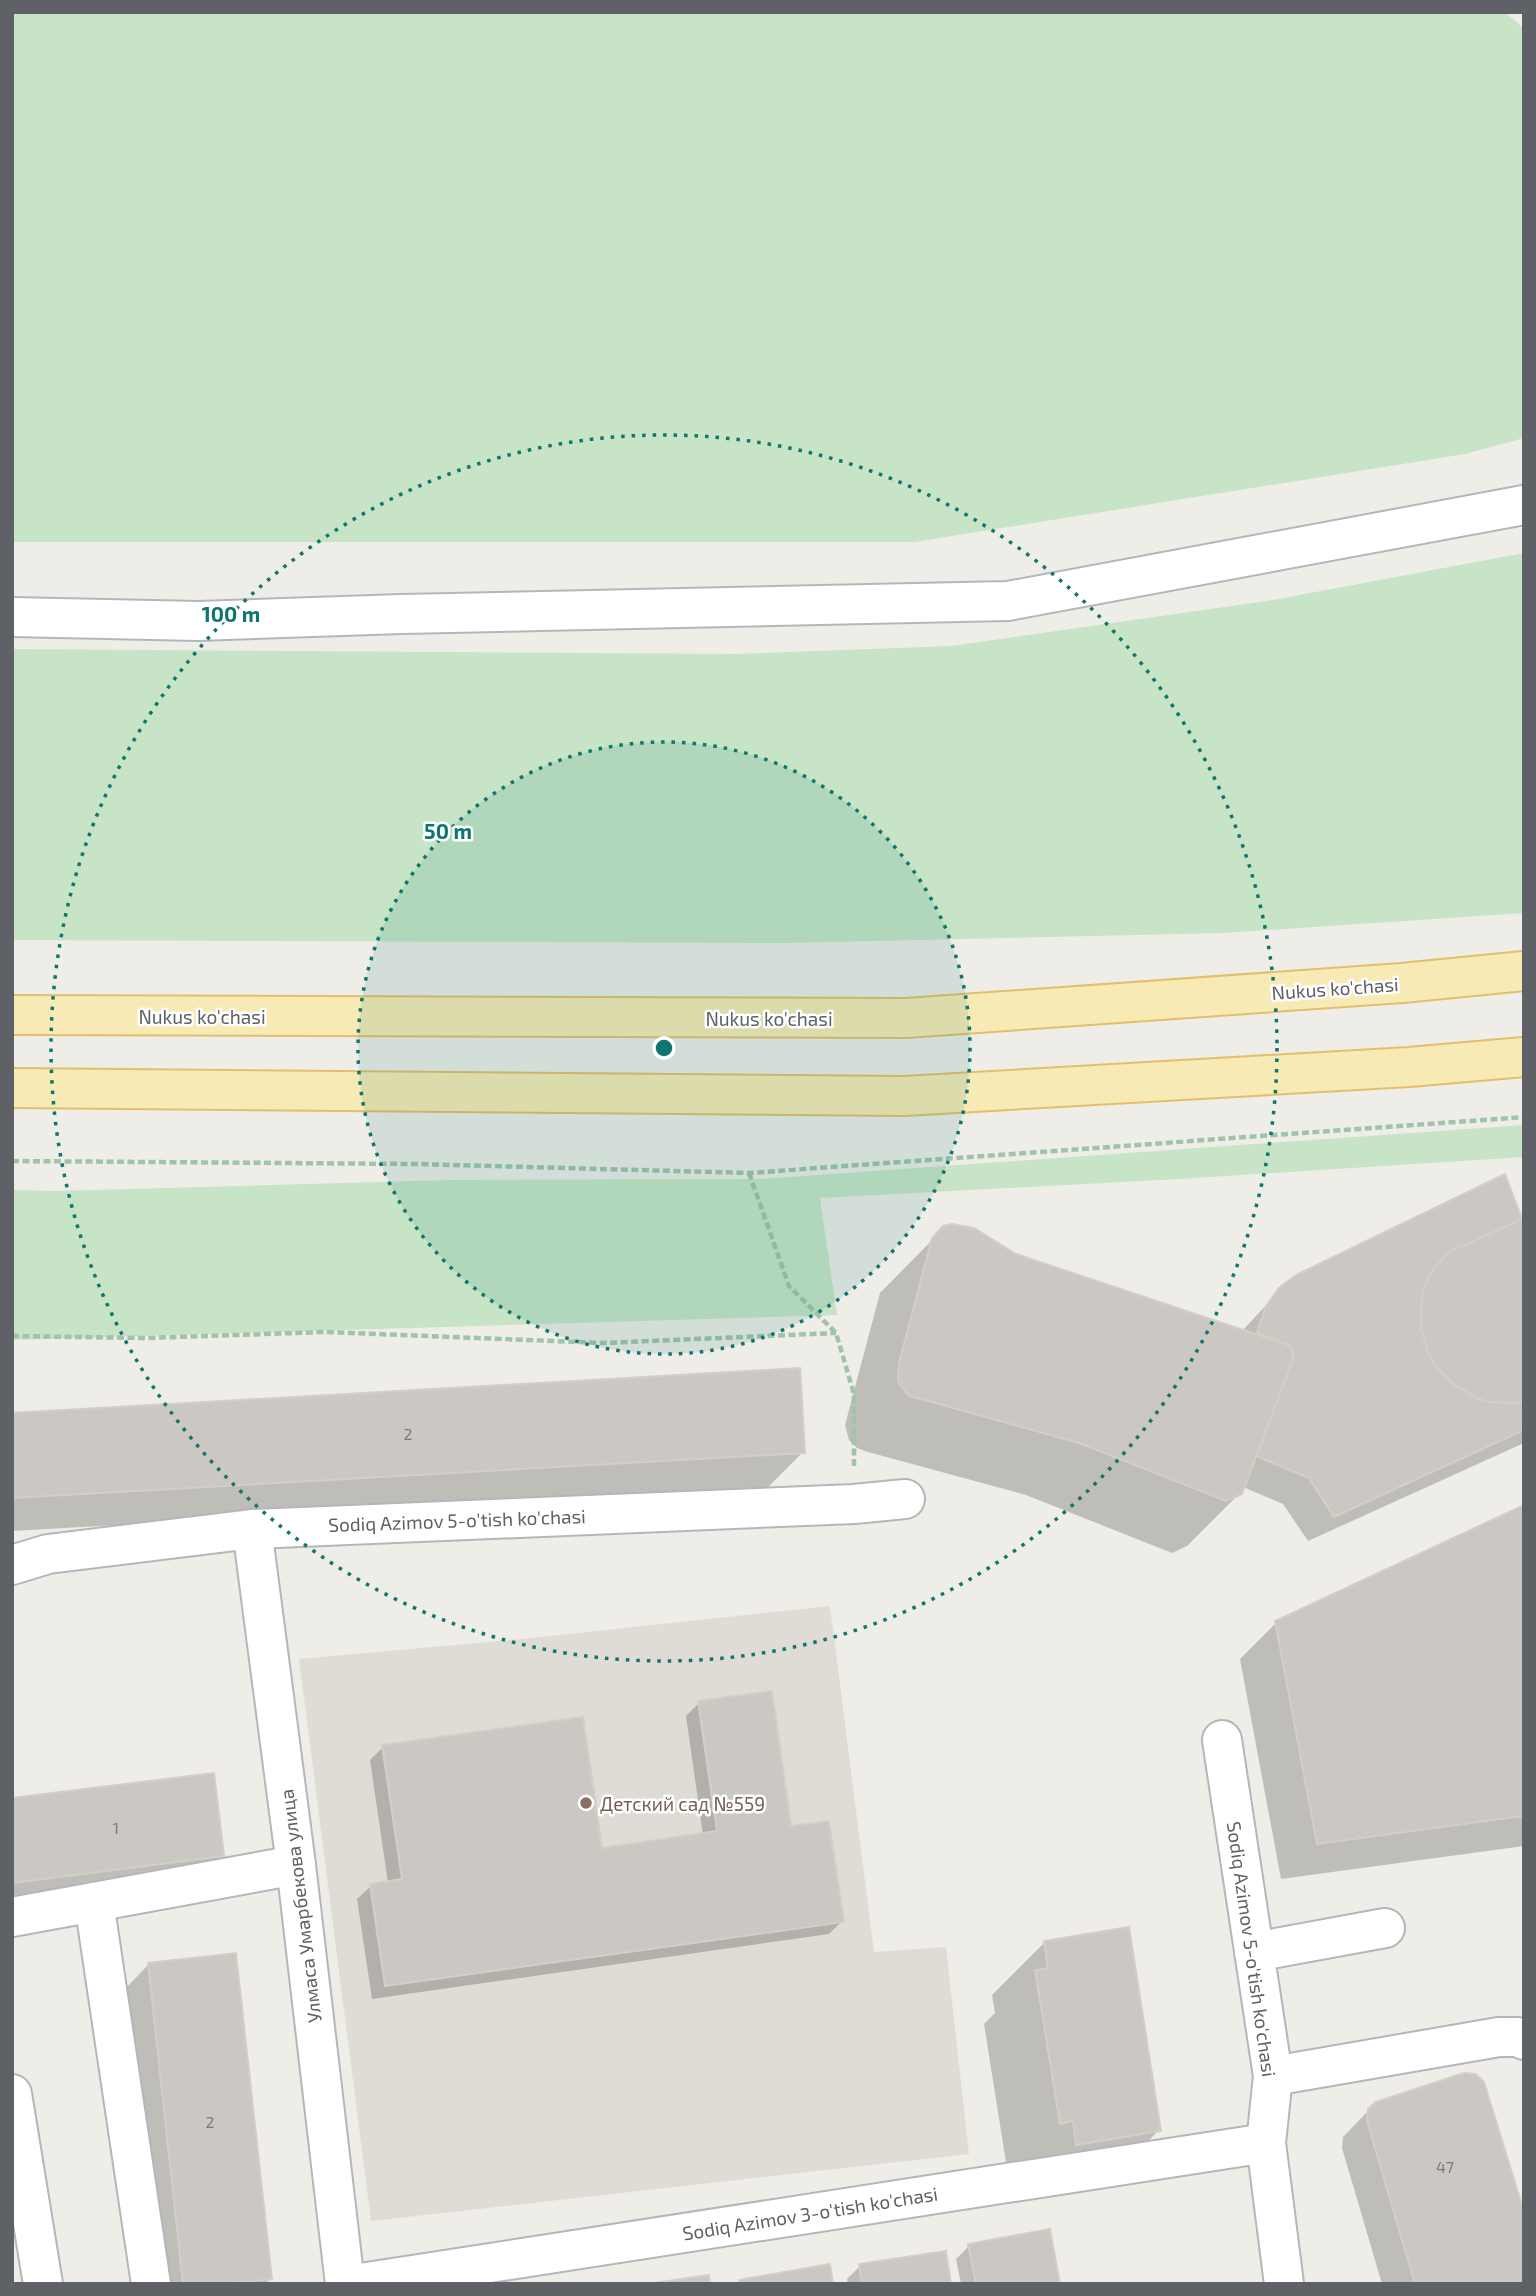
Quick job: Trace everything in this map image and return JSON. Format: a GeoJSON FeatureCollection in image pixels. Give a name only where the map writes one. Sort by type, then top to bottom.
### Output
{"type":"FeatureCollection","features":[{"type":"Feature","properties":{"kind":"main road","name":"Nukus ko'chasi"},"geometry":{"type":"LineString","coordinates":[[12,1015],[906,1018],[1402,983],[1524,971]]}},
{"type":"Feature","properties":{"kind":"main road"},"geometry":{"type":"LineString","coordinates":[[12,1088],[904,1096],[1396,1068],[1524,1058]]}},
{"type":"Feature","properties":{"kind":"street"},"geometry":{"type":"LineString","coordinates":[[12,617],[198,621],[1008,601],[1524,505]]}},
{"type":"Feature","properties":{"kind":"street","name":"Sodiq Azimov 5-o'tish ko'chasi"},"geometry":{"type":"LineString","coordinates":[[12,1565],[48,1554],[252,1529],[854,1504],[905,1499]]}},
{"type":"Feature","properties":{"kind":"street","name":"Улмаса Умарбекова улица"},"geometry":{"type":"LineString","coordinates":[[252,1529],[296,1865],[345,2284]]}},
{"type":"Feature","properties":{"kind":"street","name":"Sodiq Azimov 5-o'tish ko'chasi"},"geometry":{"type":"LineString","coordinates":[[1222,1740],[1273,2076],[1266,2143],[1284,2284]]}},
{"type":"Feature","properties":{"kind":"street"},"geometry":{"type":"LineString","coordinates":[[12,1917],[296,1865]]}},
{"type":"Feature","properties":{"kind":"street"},"geometry":{"type":"LineString","coordinates":[[94,1902],[151,2284]]}},
{"type":"Feature","properties":{"kind":"street"},"geometry":{"type":"LineString","coordinates":[[1254,1952],[1385,1928]]}},
{"type":"Feature","properties":{"kind":"street"},"geometry":{"type":"LineString","coordinates":[[1273,2076],[1499,2037],[1518,2037],[1524,2040]]}},
{"type":"Feature","properties":{"kind":"street"},"geometry":{"type":"LineString","coordinates":[[12,2094],[43,2284]]}},
{"type":"Feature","properties":{"kind":"street","name":"Sodiq Azimov 3-o'tish ko'chasi"},"geometry":{"type":"LineString","coordinates":[[354,2284],[1266,2143]]}},
{"type":"Feature","properties":{"kind":"path"},"geometry":{"type":"LineString","coordinates":[[12,1161],[417,1164],[749,1173],[1524,1117]]}},
{"type":"Feature","properties":{"kind":"path"},"geometry":{"type":"LineString","coordinates":[[749,1173],[789,1286],[836,1333],[854,1394],[854,1504]]}},
{"type":"Feature","properties":{"kind":"path"},"geometry":{"type":"LineString","coordinates":[[12,1336],[146,1338],[326,1332],[603,1343],[836,1333]]}},
{"type":"Feature","properties":{"kind":"shaded area","name":"Детский сад №559"},"geometry":{"type":"Polygon","coordinates":[[[830,1606],[874,1952],[946,1947],[969,2154],[371,2221],[299,1659],[522,1639],[830,1606]]]}},
{"type":"Feature","properties":{"kind":"green space"},"geometry":{"type":"Polygon","coordinates":[[[12,12],[1505,12],[1524,29],[1524,438],[1465,454],[914,542],[12,542],[12,12]]]}},
{"type":"Feature","properties":{"kind":"green space"},"geometry":{"type":"Polygon","coordinates":[[[1524,553],[1524,913],[1224,933],[785,943],[12,940],[12,649],[737,654],[951,646],[1273,600],[1524,553]]]}},
{"type":"Feature","properties":{"kind":"green space"},"geometry":{"type":"Polygon","coordinates":[[[1524,1125],[1524,1157],[820,1198],[837,1315],[12,1340],[12,1190],[450,1180],[761,1179],[1524,1125]]]}},
{"type":"Feature","properties":{"kind":"building"},"geometry":{"type":"Polygon","coordinates":[[[1505,1174],[1522,1219],[1449,1252],[1431,1272],[1426,1283],[1422,1295],[1421,1327],[1429,1355],[1436,1367],[1455,1385],[1490,1402],[1517,1403],[1524,1400],[1524,1430],[1334,1517],[1309,1478],[1256,1456],[1293,1359],[1288,1345],[1257,1333],[1266,1306],[1279,1288],[1296,1275],[1505,1174]]]}},
{"type":"Feature","properties":{"kind":"building"},"geometry":{"type":"Polygon","coordinates":[[[1524,1218],[1524,1400],[1517,1403],[1490,1402],[1455,1385],[1436,1367],[1429,1355],[1421,1327],[1422,1295],[1431,1272],[1449,1252],[1524,1218]]]}},
{"type":"Feature","properties":{"kind":"building"},"geometry":{"type":"Polygon","coordinates":[[[952,1224],[974,1228],[1016,1254],[1288,1345],[1293,1359],[1242,1494],[1226,1501],[1079,1443],[910,1396],[898,1380],[899,1363],[932,1238],[943,1226],[952,1224]]]}},
{"type":"Feature","properties":{"kind":"building"},"geometry":{"type":"Polygon","coordinates":[[[800,1368],[805,1453],[12,1498],[12,1413],[800,1368]]]}},
{"type":"Feature","properties":{"kind":"building"},"geometry":{"type":"Polygon","coordinates":[[[1524,1505],[1524,1816],[1317,1844],[1275,1621],[1524,1505]]]}},
{"type":"Feature","properties":{"kind":"building"},"geometry":{"type":"Polygon","coordinates":[[[772,1691],[791,1826],[829,1821],[844,1922],[385,1986],[370,1884],[402,1879],[382,1745],[583,1717],[602,1848],[717,1831],[698,1701],[772,1691]]]}},
{"type":"Feature","properties":{"kind":"building"},"geometry":{"type":"Polygon","coordinates":[[[214,1773],[224,1856],[12,1883],[12,1798],[214,1773]]]}},
{"type":"Feature","properties":{"kind":"building"},"geometry":{"type":"Polygon","coordinates":[[[1129,1927],[1161,2131],[1076,2145],[1073,2121],[1060,2124],[1035,1970],[1048,1968],[1044,1941],[1129,1927]]]}},
{"type":"Feature","properties":{"kind":"building"},"geometry":{"type":"Polygon","coordinates":[[[236,1953],[272,2279],[229,2284],[183,2284],[148,1963],[236,1953]]]}},
{"type":"Feature","properties":{"kind":"building"},"geometry":{"type":"Polygon","coordinates":[[[1464,2073],[1476,2074],[1484,2082],[1524,2212],[1524,2284],[1415,2284],[1367,2121],[1368,2109],[1376,2102],[1464,2073]]]}},
{"type":"Feature","properties":{"kind":"building"},"geometry":{"type":"Polygon","coordinates":[[[1050,2229],[1060,2284],[976,2284],[968,2244],[1050,2229]]]}},
{"type":"Feature","properties":{"kind":"building"},"geometry":{"type":"Polygon","coordinates":[[[946,2251],[951,2284],[862,2284],[859,2264],[946,2251]]]}},
{"type":"Feature","properties":{"kind":"building"},"geometry":{"type":"Polygon","coordinates":[[[830,2264],[833,2284],[740,2284],[739,2280],[830,2264]]]}},
{"type":"Feature","properties":{"kind":"building"},"geometry":{"type":"Polygon","coordinates":[[[709,2275],[710,2284],[648,2284],[709,2275]]]}},
{"type":"Feature","properties":{"kind":"place","name":"Детский сад №559"},"geometry":{"type":"Point","coordinates":[586,1803]}}]}
